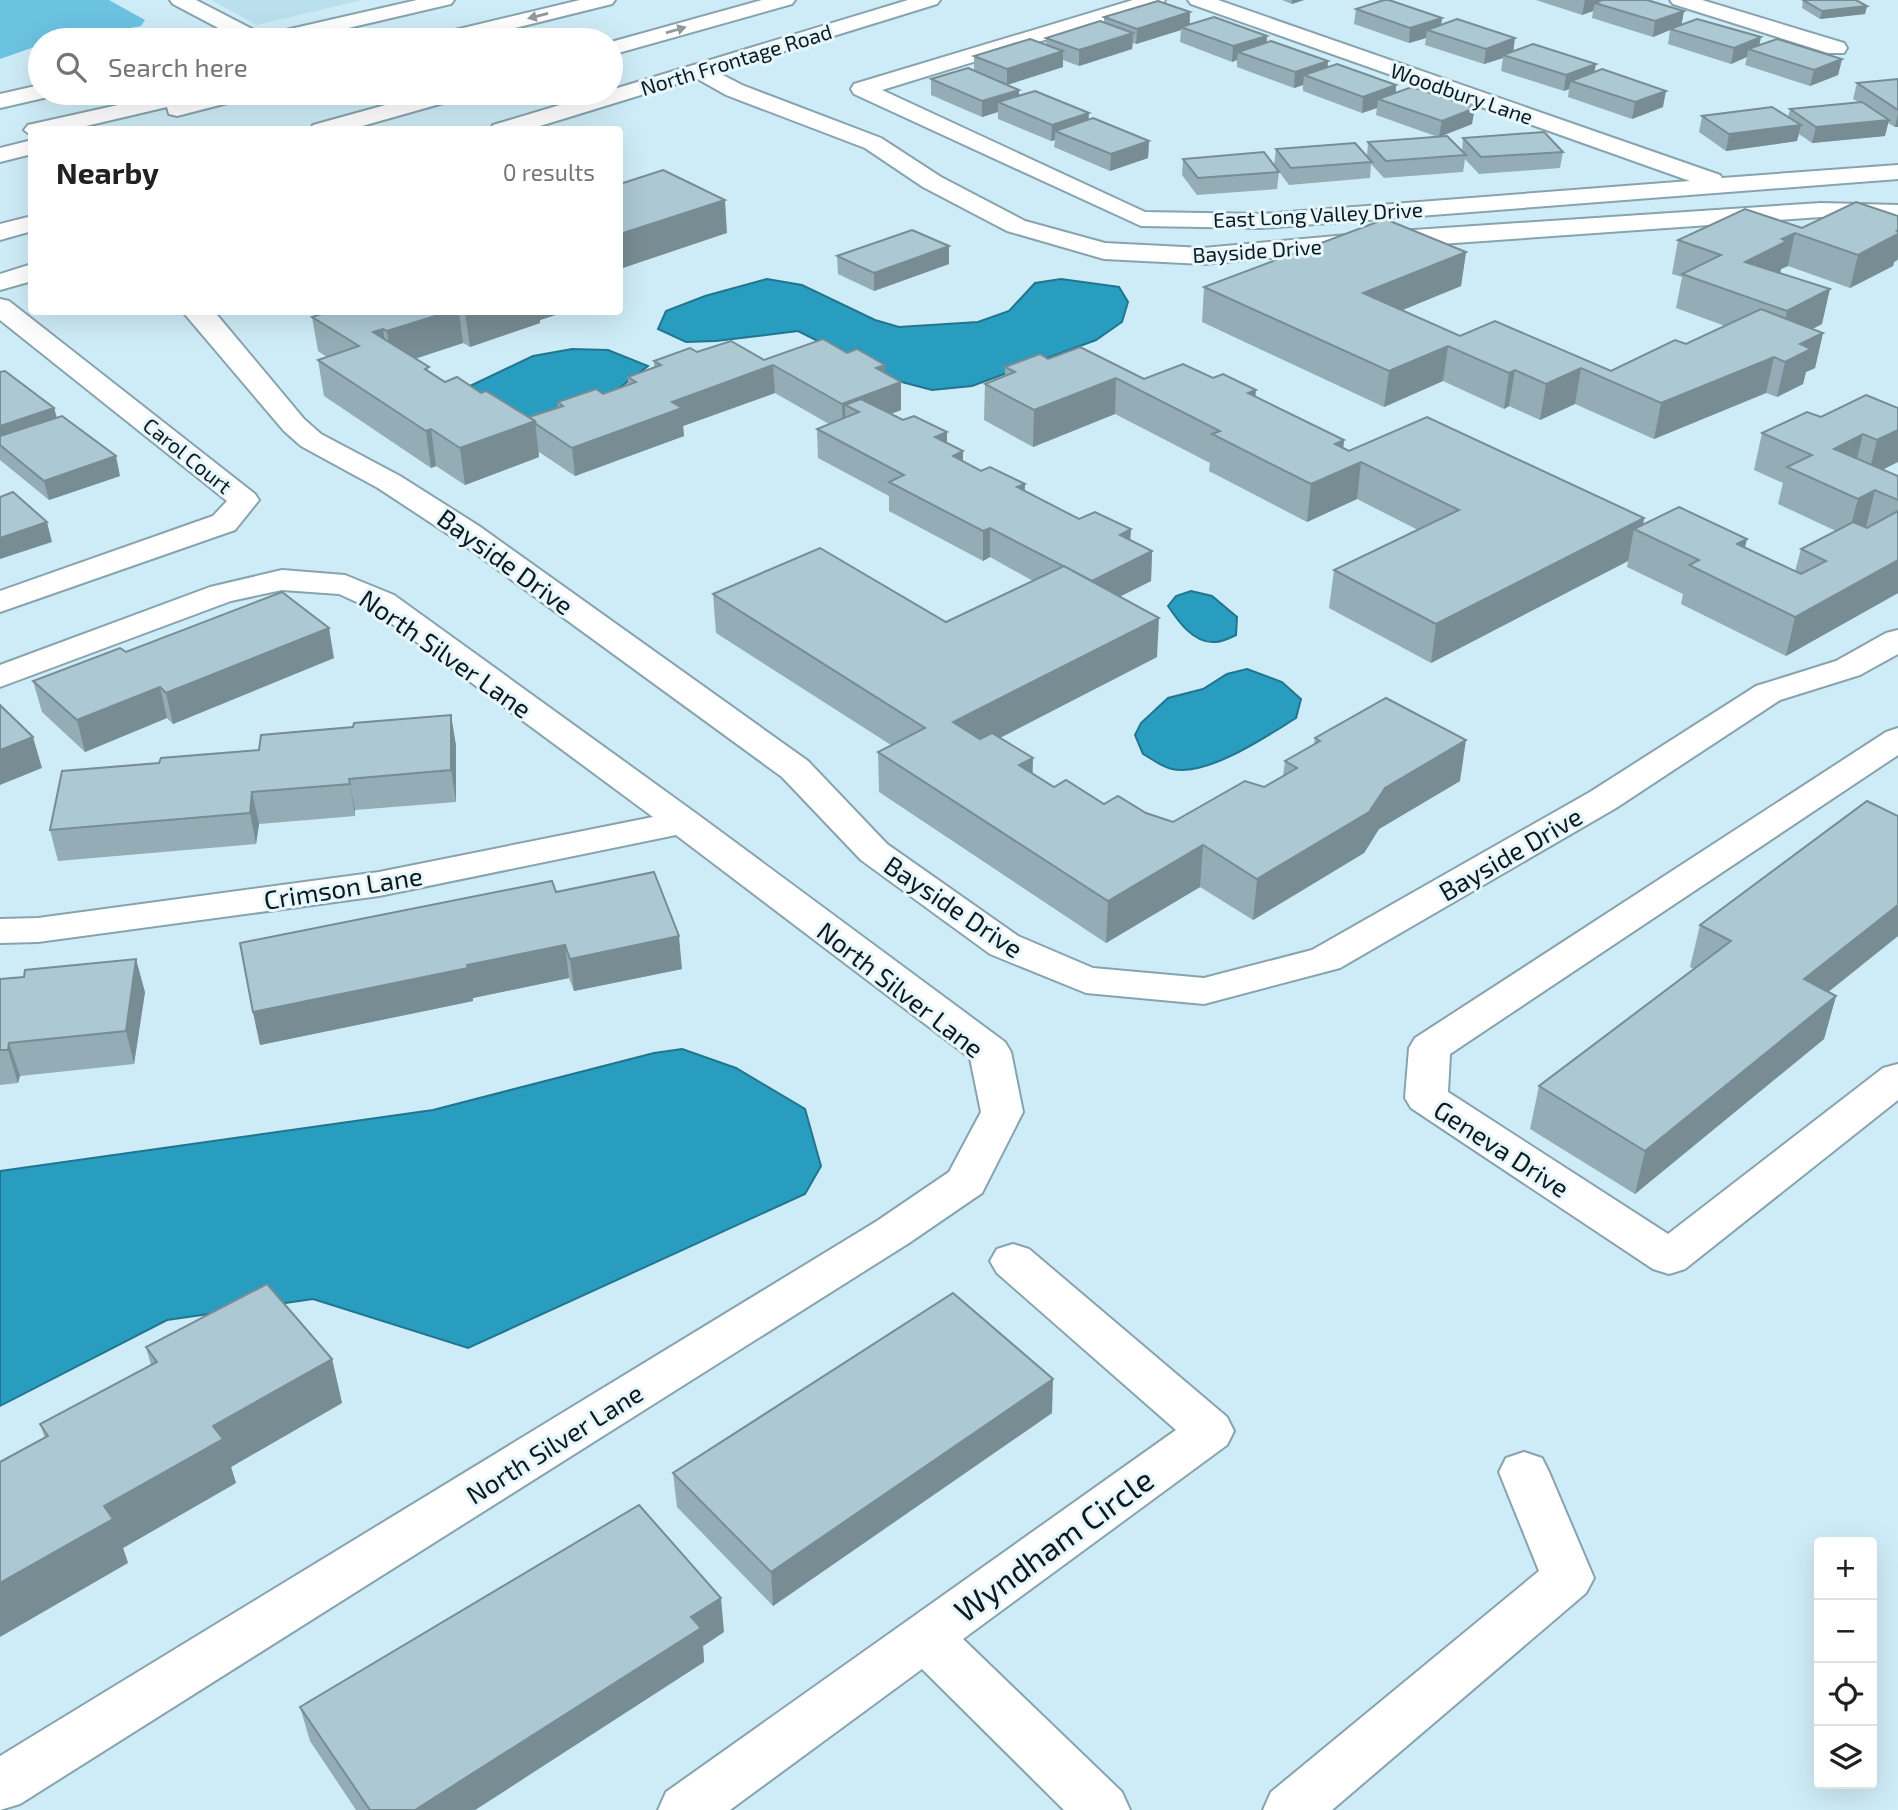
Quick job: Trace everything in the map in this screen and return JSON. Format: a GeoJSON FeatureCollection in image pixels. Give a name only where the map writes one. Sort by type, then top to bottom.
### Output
{"type":"FeatureCollection","features":[{"type":"Feature","properties":{"kind":"main road"},"geometry":{"type":"LineString","coordinates":[[180,0],[234,28]]}},
{"type":"Feature","properties":{"kind":"main road"},"geometry":{"type":"LineString","coordinates":[[322,28],[444,0]]}},
{"type":"Feature","properties":{"kind":"main road"},"geometry":{"type":"LineString","coordinates":[[491,28],[605,0]]}},
{"type":"Feature","properties":{"kind":"main road"},"geometry":{"type":"LineString","coordinates":[[623,46],[785,0]]}},
{"type":"Feature","properties":{"kind":"main road","name":"North Frontage Road"},"geometry":{"type":"LineString","coordinates":[[623,93],[930,0]]}},
{"type":"Feature","properties":{"kind":"main road","name":"East Long Valley Drive"},"geometry":{"type":"LineString","coordinates":[[1155,0],[862,89],[1141,219],[1262,221],[1898,172]]}},
{"type":"Feature","properties":{"kind":"main road","name":"Woodbury Lane"},"geometry":{"type":"LineString","coordinates":[[1198,0],[1727,185]]}},
{"type":"Feature","properties":{"kind":"main road"},"geometry":{"type":"LineString","coordinates":[[1680,0],[1836,48]]}},
{"type":"Feature","properties":{"kind":"main road","name":"Bayside Drive"},"geometry":{"type":"LineString","coordinates":[[698,70],[734,90],[873,144],[932,182],[1016,226],[1104,251],[1203,256],[1369,241],[1821,210],[1898,212]]}},
{"type":"Feature","properties":{"kind":"main road"},"geometry":{"type":"LineString","coordinates":[[0,101],[28,95]]}},
{"type":"Feature","properties":{"kind":"main road"},"geometry":{"type":"LineString","coordinates":[[52,126],[147,105]]}},
{"type":"Feature","properties":{"kind":"main road"},"geometry":{"type":"LineString","coordinates":[[112,126],[193,105]]}},
{"type":"Feature","properties":{"kind":"main road"},"geometry":{"type":"LineString","coordinates":[[335,126],[409,105]]}},
{"type":"Feature","properties":{"kind":"main road","name":"North Frontage Road"},"geometry":{"type":"LineString","coordinates":[[514,126],[583,105]]}},
{"type":"Feature","properties":{"kind":"main road"},"geometry":{"type":"LineString","coordinates":[[341,126],[362,118]]}},
{"type":"Feature","properties":{"kind":"main road"},"geometry":{"type":"LineString","coordinates":[[0,138],[28,131]]}},
{"type":"Feature","properties":{"kind":"main road"},"geometry":{"type":"LineString","coordinates":[[0,155],[28,148]]}},
{"type":"Feature","properties":{"kind":"main road"},"geometry":{"type":"LineString","coordinates":[[0,216],[28,209]]}},
{"type":"Feature","properties":{"kind":"main road"},"geometry":{"type":"LineString","coordinates":[[0,232],[28,224]]}},
{"type":"Feature","properties":{"kind":"main road"},"geometry":{"type":"LineString","coordinates":[[0,282],[28,273]]}},
{"type":"Feature","properties":{"kind":"main road","name":"Bayside Drive"},"geometry":{"type":"LineString","coordinates":[[200,315],[294,425],[311,440],[388,482],[468,533],[795,769],[874,852],[1004,945],[1086,980],[1204,991],[1326,958],[1603,800],[1768,693],[1848,668],[1898,640]]}},
{"type":"Feature","properties":{"kind":"main road","name":"Carol Court"},"geometry":{"type":"LineString","coordinates":[[0,602],[223,523],[244,500],[6,319]]}},
{"type":"Feature","properties":{"kind":"main road","name":"North Silver Lane"},"geometry":{"type":"LineString","coordinates":[[0,677],[221,594],[282,580],[345,585],[383,602],[684,822],[990,1052],[1002,1112],[966,1182],[893,1233],[0,1786]]}},
{"type":"Feature","properties":{"kind":"main road","name":"Geneva Drive"},"geometry":{"type":"LineString","coordinates":[[1898,739],[1430,1048],[1426,1098],[1669,1257],[1898,1078]]}},
{"type":"Feature","properties":{"kind":"main road","name":"Crimson Lane"},"geometry":{"type":"LineString","coordinates":[[0,931],[38,930],[379,884],[684,822]]}},
{"type":"Feature","properties":{"kind":"main road","name":"Wyndham Circle"},"geometry":{"type":"LineString","coordinates":[[686,1810],[1210,1431],[1013,1261]]}},
{"type":"Feature","properties":{"kind":"main road"},"geometry":{"type":"LineString","coordinates":[[1291,1810],[1568,1578],[1524,1472]]}},
{"type":"Feature","properties":{"kind":"main road"},"geometry":{"type":"LineString","coordinates":[[925,1637],[1102,1810]]}},
{"type":"Feature","properties":{"kind":"shaded area"},"geometry":{"type":"Polygon","coordinates":[[[0,0],[109,0],[145,20],[141,26],[130,28],[28,28],[28,49],[0,59],[0,0]]]}},
{"type":"Feature","properties":{"kind":"shaded area"},"geometry":{"type":"Polygon","coordinates":[[[211,0],[362,0],[257,25],[211,0]]]}},
{"type":"Feature","properties":{"kind":"shaded area"},"geometry":{"type":"Polygon","coordinates":[[[767,279],[802,285],[875,320],[899,327],[978,322],[1009,311],[1035,283],[1061,279],[1119,287],[1128,302],[1122,322],[1096,340],[972,386],[932,390],[898,381],[798,331],[686,342],[658,329],[666,311],[705,296],[767,279]]]}},
{"type":"Feature","properties":{"kind":"shaded area"},"geometry":{"type":"Polygon","coordinates":[[[572,349],[608,350],[648,366],[614,392],[536,422],[489,415],[470,386],[533,356],[572,349]]]}},
{"type":"Feature","properties":{"kind":"shaded area"},"geometry":{"type":"Polygon","coordinates":[[[1191,591],[1212,596],[1237,617],[1236,635],[1207,642],[1187,630],[1168,606],[1176,596],[1191,591]]]}},
{"type":"Feature","properties":{"kind":"shaded area"},"geometry":{"type":"Polygon","coordinates":[[[1247,669],[1282,682],[1301,699],[1296,718],[1236,753],[1202,767],[1172,769],[1143,754],[1135,735],[1141,723],[1168,698],[1203,689],[1227,674],[1247,669]]]}},
{"type":"Feature","properties":{"kind":"shaded area"},"geometry":{"type":"Polygon","coordinates":[[[682,1049],[736,1068],[805,1109],[821,1166],[805,1194],[468,1348],[313,1299],[167,1320],[0,1406],[0,1171],[433,1110],[654,1053],[682,1049]]]}},
{"type":"Feature","properties":{"kind":"building"},"geometry":{"type":"Polygon","coordinates":[[[1384,0],[1442,18],[1410,28],[1356,9],[1384,0]]]}},
{"type":"Feature","properties":{"kind":"building"},"geometry":{"type":"Polygon","coordinates":[[[1602,0],[1647,0],[1684,11],[1655,21],[1595,3],[1602,0]]]}},
{"type":"Feature","properties":{"kind":"building"},"geometry":{"type":"Polygon","coordinates":[[[1803,0],[1856,0],[1867,6],[1822,11],[1803,0]]]}},
{"type":"Feature","properties":{"kind":"building"},"geometry":{"type":"Polygon","coordinates":[[[1158,1],[1190,12],[1137,29],[1104,17],[1158,1]]]}},
{"type":"Feature","properties":{"kind":"building"},"geometry":{"type":"Polygon","coordinates":[[[1214,17],[1267,36],[1233,46],[1181,27],[1214,17]]]}},
{"type":"Feature","properties":{"kind":"building"},"geometry":{"type":"Polygon","coordinates":[[[1457,19],[1515,38],[1486,49],[1427,30],[1457,19]]]}},
{"type":"Feature","properties":{"kind":"building"},"geometry":{"type":"Polygon","coordinates":[[[1697,19],[1761,37],[1734,48],[1670,29],[1697,19]]]}},
{"type":"Feature","properties":{"kind":"building"},"geometry":{"type":"Polygon","coordinates":[[[1100,21],[1133,33],[1079,50],[1046,38],[1100,21]]]}},
{"type":"Feature","properties":{"kind":"building"},"geometry":{"type":"Polygon","coordinates":[[[1030,39],[1063,51],[1007,69],[974,56],[1030,39]]]}},
{"type":"Feature","properties":{"kind":"building"},"geometry":{"type":"Polygon","coordinates":[[[1777,39],[1842,59],[1814,70],[1748,49],[1777,39]]]}},
{"type":"Feature","properties":{"kind":"building"},"geometry":{"type":"Polygon","coordinates":[[[1271,41],[1328,61],[1295,72],[1238,52],[1271,41]]]}},
{"type":"Feature","properties":{"kind":"building"},"geometry":{"type":"Polygon","coordinates":[[[1533,44],[1596,64],[1566,75],[1503,55],[1533,44]]]}},
{"type":"Feature","properties":{"kind":"building"},"geometry":{"type":"Polygon","coordinates":[[[1337,64],[1396,85],[1363,97],[1304,75],[1337,64]]]}},
{"type":"Feature","properties":{"kind":"building"},"geometry":{"type":"Polygon","coordinates":[[[968,68],[1019,90],[982,101],[931,79],[968,68]]]}},
{"type":"Feature","properties":{"kind":"building"},"geometry":{"type":"Polygon","coordinates":[[[1602,69],[1666,91],[1635,102],[1571,81],[1602,69]]]}},
{"type":"Feature","properties":{"kind":"building"},"geometry":{"type":"Polygon","coordinates":[[[1898,79],[1898,110],[1857,83],[1898,79]]]}},
{"type":"Feature","properties":{"kind":"building"},"geometry":{"type":"Polygon","coordinates":[[[1412,87],[1475,108],[1442,121],[1378,99],[1412,87]]]}},
{"type":"Feature","properties":{"kind":"building"},"geometry":{"type":"Polygon","coordinates":[[[1035,91],[1089,113],[1052,125],[998,102],[1035,91]]]}},
{"type":"Feature","properties":{"kind":"building"},"geometry":{"type":"Polygon","coordinates":[[[1862,102],[1889,120],[1816,127],[1790,109],[1862,102]]]}},
{"type":"Feature","properties":{"kind":"building"},"geometry":{"type":"Polygon","coordinates":[[[1772,107],[1801,125],[1729,134],[1702,116],[1772,107]]]}},
{"type":"Feature","properties":{"kind":"building"},"geometry":{"type":"Polygon","coordinates":[[[1093,118],[1149,141],[1111,154],[1055,131],[1093,118]]]}},
{"type":"Feature","properties":{"kind":"building"},"geometry":{"type":"Polygon","coordinates":[[[1544,132],[1563,152],[1481,157],[1463,138],[1544,132]]]}},
{"type":"Feature","properties":{"kind":"building"},"geometry":{"type":"Polygon","coordinates":[[[1447,136],[1466,155],[1386,161],[1368,142],[1447,136]]]}},
{"type":"Feature","properties":{"kind":"building"},"geometry":{"type":"Polygon","coordinates":[[[1355,143],[1372,162],[1291,168],[1276,149],[1355,143]]]}},
{"type":"Feature","properties":{"kind":"building"},"geometry":{"type":"Polygon","coordinates":[[[1264,152],[1279,172],[1198,178],[1183,159],[1264,152]]]}},
{"type":"Feature","properties":{"kind":"building"},"geometry":{"type":"Polygon","coordinates":[[[663,170],[725,200],[623,233],[623,183],[663,170]]]}},
{"type":"Feature","properties":{"kind":"building"},"geometry":{"type":"Polygon","coordinates":[[[1856,202],[1898,216],[1898,234],[1858,255],[1795,233],[1782,239],[1787,241],[1745,262],[1830,289],[1787,311],[1682,274],[1721,255],[1678,240],[1745,209],[1802,228],[1856,202]]]}},
{"type":"Feature","properties":{"kind":"building"},"geometry":{"type":"Polygon","coordinates":[[[1385,219],[1466,252],[1363,293],[1460,336],[1495,321],[1611,371],[1675,340],[1686,344],[1761,309],[1823,333],[1800,344],[1811,349],[1785,362],[1774,357],[1661,403],[1581,368],[1546,384],[1515,370],[1509,373],[1448,346],[1389,371],[1204,287],[1385,219]]]}},
{"type":"Feature","properties":{"kind":"building"},"geometry":{"type":"Polygon","coordinates":[[[912,230],[949,246],[874,273],[837,256],[912,230]]]}},
{"type":"Feature","properties":{"kind":"building"},"geometry":{"type":"Polygon","coordinates":[[[438,315],[387,331],[383,329],[373,332],[429,367],[425,369],[445,382],[457,377],[481,393],[486,391],[535,421],[460,448],[431,429],[426,431],[318,360],[359,346],[312,317],[438,315]]]}},
{"type":"Feature","properties":{"kind":"building"},"geometry":{"type":"Polygon","coordinates":[[[823,339],[847,353],[857,349],[885,365],[876,368],[901,382],[842,404],[773,365],[672,402],[682,408],[572,448],[529,417],[563,406],[558,402],[596,389],[603,394],[636,382],[628,377],[661,365],[654,361],[690,348],[697,352],[731,341],[764,360],[823,339]]]}},
{"type":"Feature","properties":{"kind":"building"},"geometry":{"type":"Polygon","coordinates":[[[1080,347],[1144,379],[1183,364],[1213,378],[1223,374],[1256,390],[1248,393],[1344,440],[1335,444],[1349,451],[1427,417],[1644,518],[1436,624],[1334,570],[1459,510],[1361,462],[1311,484],[1212,434],[1220,431],[1116,378],[1034,410],[985,384],[1015,372],[1005,367],[1040,354],[1048,359],[1080,347]]]}},
{"type":"Feature","properties":{"kind":"building"},"geometry":{"type":"Polygon","coordinates":[[[5,371],[54,408],[0,426],[0,372],[5,371]]]}},
{"type":"Feature","properties":{"kind":"building"},"geometry":{"type":"Polygon","coordinates":[[[1866,395],[1898,408],[1898,430],[1877,440],[1863,434],[1834,449],[1898,476],[1898,500],[1875,490],[1858,499],[1787,467],[1812,455],[1762,433],[1807,412],[1821,417],[1866,395]]]}},
{"type":"Feature","properties":{"kind":"building"},"geometry":{"type":"Polygon","coordinates":[[[861,399],[903,420],[914,416],[947,432],[935,437],[963,451],[953,456],[981,471],[990,467],[1025,484],[1017,487],[1079,519],[1095,512],[1131,529],[1120,535],[1152,551],[1092,581],[990,528],[983,531],[889,482],[904,475],[817,429],[859,412],[845,405],[861,399]]]}},
{"type":"Feature","properties":{"kind":"building"},"geometry":{"type":"Polygon","coordinates":[[[62,416],[116,456],[44,481],[0,445],[0,436],[62,416]]]}},
{"type":"Feature","properties":{"kind":"building"},"geometry":{"type":"Polygon","coordinates":[[[13,492],[47,522],[0,538],[0,497],[13,492]]]}},
{"type":"Feature","properties":{"kind":"building"},"geometry":{"type":"Polygon","coordinates":[[[1679,507],[1747,539],[1737,544],[1801,574],[1826,561],[1801,549],[1853,522],[1867,528],[1898,511],[1898,560],[1795,617],[1689,565],[1699,560],[1634,529],[1679,507]]]}},
{"type":"Feature","properties":{"kind":"building"},"geometry":{"type":"Polygon","coordinates":[[[820,548],[946,622],[1064,566],[1159,618],[953,722],[980,739],[992,733],[1033,758],[1019,765],[1054,787],[1066,780],[1104,804],[1118,796],[1146,813],[1173,822],[1245,781],[1264,787],[1297,768],[1285,761],[1320,741],[1315,738],[1386,698],[1466,740],[1385,788],[1369,812],[1257,879],[1203,845],[1108,901],[878,752],[925,728],[713,594],[820,548]]]}},
{"type":"Feature","properties":{"kind":"building"},"geometry":{"type":"Polygon","coordinates":[[[282,592],[329,628],[166,693],[160,687],[77,720],[33,681],[120,648],[126,652],[282,592]]]}},
{"type":"Feature","properties":{"kind":"building"},"geometry":{"type":"Polygon","coordinates":[[[0,705],[33,737],[0,750],[0,705]]]}},
{"type":"Feature","properties":{"kind":"building"},"geometry":{"type":"Polygon","coordinates":[[[451,715],[451,770],[349,779],[350,784],[252,792],[250,813],[50,830],[62,771],[159,763],[161,758],[259,750],[261,735],[353,727],[354,723],[451,715]]]}},
{"type":"Feature","properties":{"kind":"building"},"geometry":{"type":"Polygon","coordinates":[[[1867,801],[1898,816],[1898,905],[1804,979],[1836,996],[1645,1151],[1539,1086],[1731,941],[1700,925],[1867,801]]]}},
{"type":"Feature","properties":{"kind":"building"},"geometry":{"type":"Polygon","coordinates":[[[654,872],[679,936],[570,959],[565,945],[467,965],[468,968],[253,1012],[240,943],[552,881],[556,892],[654,872]]]}},
{"type":"Feature","properties":{"kind":"building"},"geometry":{"type":"Polygon","coordinates":[[[136,959],[126,1031],[9,1043],[8,1050],[0,1050],[0,979],[24,977],[25,970],[136,959]]]}},
{"type":"Feature","properties":{"kind":"building"},"geometry":{"type":"Polygon","coordinates":[[[267,1284],[332,1359],[213,1426],[223,1439],[104,1506],[113,1519],[0,1583],[0,1462],[48,1436],[40,1424],[157,1362],[146,1347],[267,1284]]]}},
{"type":"Feature","properties":{"kind":"building"},"geometry":{"type":"Polygon","coordinates":[[[953,1293],[1053,1379],[771,1572],[673,1473],[953,1293]]]}},
{"type":"Feature","properties":{"kind":"building"},"geometry":{"type":"Polygon","coordinates":[[[639,1505],[721,1598],[691,1617],[701,1628],[415,1810],[370,1810],[300,1707],[639,1505]]]}}]}
